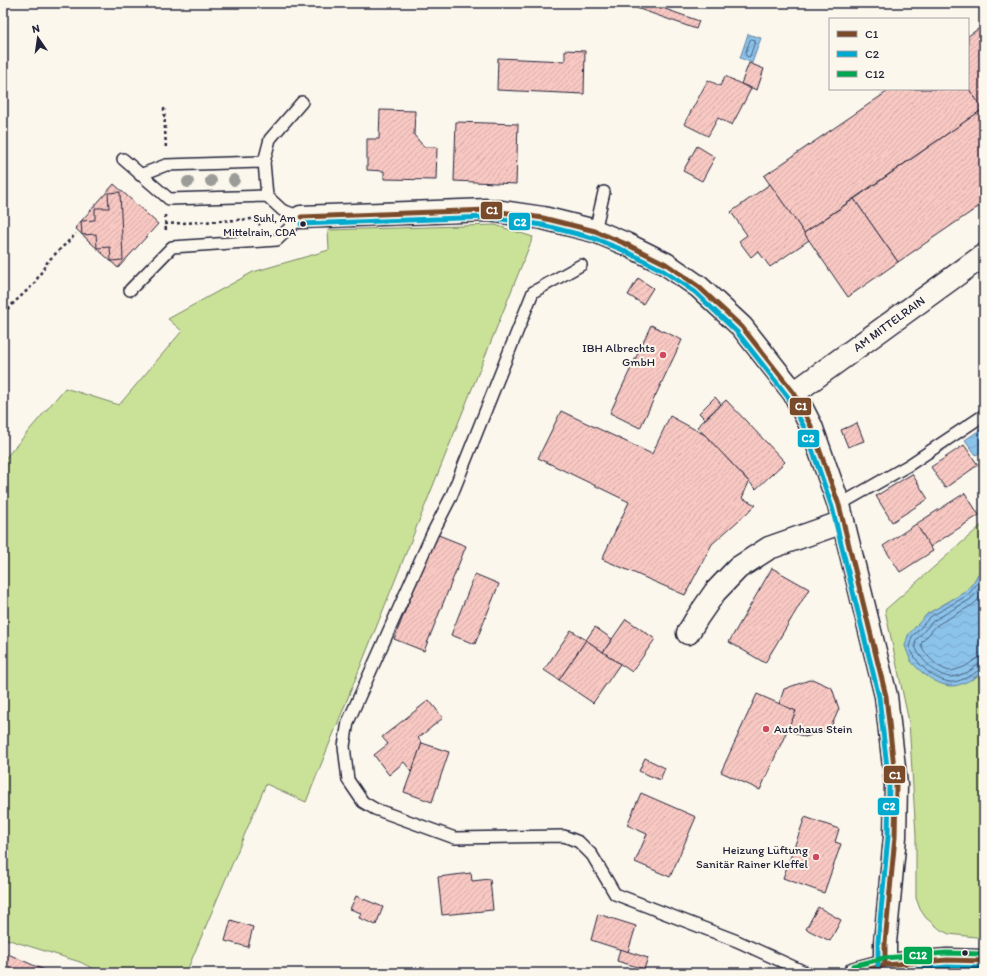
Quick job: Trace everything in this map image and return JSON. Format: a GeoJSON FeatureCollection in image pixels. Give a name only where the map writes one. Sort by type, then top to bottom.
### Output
{"type":"FeatureCollection","features":[{"type":"Feature","properties":{"kind":"street"},"geometry":{"type":"LineString","coordinates":[[300,217],[488,210],[543,218],[596,231],[666,264],[699,287],[742,327],[794,393],[811,426],[841,514],[886,696],[896,785],[895,837],[885,943],[885,965]]}},
{"type":"Feature","properties":{"kind":"street","name":"AM MITTELRAIN"},"geometry":{"type":"LineString","coordinates":[[794,393],[984,255]]}},
{"type":"Feature","properties":{"kind":"street"},"geometry":{"type":"LineString","coordinates":[[688,633],[715,592],[738,568],[769,548],[841,514]]}},
{"type":"Feature","properties":{"kind":"street"},"geometry":{"type":"LineString","coordinates":[[855,973],[885,965],[947,960],[984,961]]}},
{"type":"Feature","properties":{"kind":"lane"},"geometry":{"type":"LineString","coordinates":[[130,290],[172,247],[277,240],[300,217],[282,210],[267,196],[264,162],[270,139],[302,102]]}},
{"type":"Feature","properties":{"kind":"lane"},"geometry":{"type":"LineString","coordinates":[[123,159],[169,199],[267,196]]}},
{"type":"Feature","properties":{"kind":"lane"},"geometry":{"type":"LineString","coordinates":[[140,175],[166,165],[264,162]]}},
{"type":"Feature","properties":{"kind":"lane"},"geometry":{"type":"LineString","coordinates":[[596,231],[604,192]]}},
{"type":"Feature","properties":{"kind":"lane"},"geometry":{"type":"LineString","coordinates":[[581,265],[533,292],[451,497],[432,534],[348,722],[344,746],[348,780],[363,802],[375,809],[455,838],[564,836],[579,842],[592,855],[615,894],[737,941],[807,973]]}},
{"type":"Feature","properties":{"kind":"lane"},"geometry":{"type":"LineString","coordinates":[[841,514],[984,415]]}},
{"type":"Feature","properties":{"kind":"path"},"geometry":{"type":"LineString","coordinates":[[164,108],[166,165]]}},
{"type":"Feature","properties":{"kind":"path"},"geometry":{"type":"LineString","coordinates":[[169,199],[165,217],[165,231],[172,247]]}},
{"type":"Feature","properties":{"kind":"path"},"geometry":{"type":"LineString","coordinates":[[165,224],[254,219]]}},
{"type":"Feature","properties":{"kind":"path"},"geometry":{"type":"LineString","coordinates":[[3,313],[34,284],[48,261],[76,234]]}},
{"type":"Feature","properties":{"kind":"green space"},"geometry":{"type":"Polygon","coordinates":[[[495,225],[533,237],[306,802],[266,784],[186,973],[102,973],[80,962],[3,938],[3,461],[65,388],[119,405],[182,331],[168,319],[253,272],[329,250],[328,230],[495,225]]]}},
{"type":"Feature","properties":{"kind":"green space"},"geometry":{"type":"Polygon","coordinates":[[[984,523],[984,564],[973,583],[965,592],[927,614],[972,680],[984,671],[984,938],[949,934],[941,930],[926,918],[920,909],[916,898],[916,835],[909,722],[885,610],[984,523]]]}},
{"type":"Feature","properties":{"kind":"water"},"geometry":{"type":"Polygon","coordinates":[[[748,34],[761,38],[752,63],[740,58],[748,34]]]}},
{"type":"Feature","properties":{"kind":"water"},"geometry":{"type":"Polygon","coordinates":[[[984,427],[984,450],[976,455],[965,440],[984,427]]]}},
{"type":"Feature","properties":{"kind":"water"},"geometry":{"type":"Polygon","coordinates":[[[984,564],[984,671],[973,679],[954,686],[939,683],[928,677],[911,661],[905,646],[908,635],[927,614],[965,592],[973,583],[984,564]]]}},
{"type":"Feature","properties":{"kind":"building"},"geometry":{"type":"Polygon","coordinates":[[[628,3],[658,3],[657,6],[699,21],[696,29],[628,5],[628,3]]]}},
{"type":"Feature","properties":{"kind":"building"},"geometry":{"type":"Polygon","coordinates":[[[984,25],[984,109],[969,89],[969,35],[984,25]]]}},
{"type":"Feature","properties":{"kind":"building"},"geometry":{"type":"Polygon","coordinates":[[[565,50],[585,51],[584,94],[497,90],[498,58],[565,61],[565,50]]]}},
{"type":"Feature","properties":{"kind":"building"},"geometry":{"type":"Polygon","coordinates":[[[749,63],[764,69],[757,90],[741,84],[749,63]]]}},
{"type":"Feature","properties":{"kind":"building"},"geometry":{"type":"Polygon","coordinates":[[[725,76],[751,89],[732,125],[718,118],[708,136],[684,124],[708,80],[720,86],[725,76]]]}},
{"type":"Feature","properties":{"kind":"building"},"geometry":{"type":"Polygon","coordinates":[[[969,89],[983,109],[804,233],[764,176],[890,90],[969,89]]]}},
{"type":"Feature","properties":{"kind":"building"},"geometry":{"type":"Polygon","coordinates":[[[983,109],[984,203],[898,262],[854,199],[983,109]]]}},
{"type":"Feature","properties":{"kind":"building"},"geometry":{"type":"Polygon","coordinates":[[[380,110],[415,111],[414,135],[424,147],[437,147],[436,180],[384,179],[384,171],[367,170],[367,139],[379,139],[380,110]]]}},
{"type":"Feature","properties":{"kind":"building"},"geometry":{"type":"Polygon","coordinates":[[[456,122],[518,124],[516,184],[454,181],[456,122]]]}},
{"type":"Feature","properties":{"kind":"building"},"geometry":{"type":"Polygon","coordinates":[[[697,146],[715,157],[702,181],[683,171],[697,146]]]}},
{"type":"Feature","properties":{"kind":"building"},"geometry":{"type":"Polygon","coordinates":[[[114,184],[158,224],[118,268],[75,228],[114,184]]]}},
{"type":"Feature","properties":{"kind":"building"},"geometry":{"type":"Polygon","coordinates":[[[770,184],[809,240],[770,267],[758,251],[751,257],[739,241],[747,235],[731,212],[770,184]]]}},
{"type":"Feature","properties":{"kind":"building"},"geometry":{"type":"Polygon","coordinates":[[[120,192],[123,260],[111,261],[110,247],[97,248],[96,234],[82,235],[81,221],[95,220],[95,208],[109,208],[108,193],[120,192]]]}},
{"type":"Feature","properties":{"kind":"building"},"geometry":{"type":"Polygon","coordinates":[[[854,199],[898,262],[848,297],[804,233],[854,199]]]}},
{"type":"Feature","properties":{"kind":"building"},"geometry":{"type":"Polygon","coordinates":[[[638,278],[653,288],[643,304],[628,295],[638,278]]]}},
{"type":"Feature","properties":{"kind":"building"},"geometry":{"type":"Polygon","coordinates":[[[651,325],[682,340],[640,428],[610,413],[651,325]]]}},
{"type":"Feature","properties":{"kind":"building"},"geometry":{"type":"Polygon","coordinates":[[[715,397],[721,404],[705,419],[699,413],[715,397]]]}},
{"type":"Feature","properties":{"kind":"building"},"geometry":{"type":"Polygon","coordinates":[[[726,400],[785,462],[756,489],[697,427],[726,400]]]}},
{"type":"Feature","properties":{"kind":"building"},"geometry":{"type":"Polygon","coordinates":[[[561,411],[652,454],[670,416],[705,435],[749,482],[742,498],[756,505],[712,544],[685,595],[602,559],[629,502],[538,458],[561,411]]]}},
{"type":"Feature","properties":{"kind":"building"},"geometry":{"type":"Polygon","coordinates":[[[857,423],[864,441],[848,447],[841,430],[857,423]]]}},
{"type":"Feature","properties":{"kind":"building"},"geometry":{"type":"Polygon","coordinates":[[[964,445],[978,465],[945,488],[931,467],[964,445]]]}},
{"type":"Feature","properties":{"kind":"building"},"geometry":{"type":"Polygon","coordinates":[[[912,474],[928,499],[892,522],[876,496],[912,474]]]}},
{"type":"Feature","properties":{"kind":"building"},"geometry":{"type":"Polygon","coordinates":[[[965,493],[979,515],[930,547],[916,524],[965,493]]]}},
{"type":"Feature","properties":{"kind":"building"},"geometry":{"type":"Polygon","coordinates":[[[916,524],[933,551],[900,572],[883,546],[916,524]]]}},
{"type":"Feature","properties":{"kind":"building"},"geometry":{"type":"Polygon","coordinates":[[[436,534],[466,546],[424,651],[394,639],[436,534]]]}},
{"type":"Feature","properties":{"kind":"building"},"geometry":{"type":"Polygon","coordinates":[[[772,568],[809,589],[765,663],[729,642],[772,568]]]}},
{"type":"Feature","properties":{"kind":"building"},"geometry":{"type":"Polygon","coordinates":[[[475,574],[499,584],[475,644],[451,635],[475,574]]]}},
{"type":"Feature","properties":{"kind":"building"},"geometry":{"type":"Polygon","coordinates":[[[626,619],[655,639],[632,672],[603,652],[626,619]]]}},
{"type":"Feature","properties":{"kind":"building"},"geometry":{"type":"Polygon","coordinates":[[[595,627],[612,639],[603,652],[586,640],[595,627]]]}},
{"type":"Feature","properties":{"kind":"building"},"geometry":{"type":"Polygon","coordinates":[[[571,630],[586,640],[559,680],[544,670],[571,630]]]}},
{"type":"Feature","properties":{"kind":"building"},"geometry":{"type":"Polygon","coordinates":[[[586,640],[620,664],[593,703],[559,680],[586,640]]]}},
{"type":"Feature","properties":{"kind":"building"},"geometry":{"type":"Polygon","coordinates":[[[812,679],[832,688],[839,709],[830,729],[805,737],[787,730],[796,711],[779,704],[784,689],[812,679]]]}},
{"type":"Feature","properties":{"kind":"building"},"geometry":{"type":"Polygon","coordinates":[[[757,694],[796,711],[760,790],[721,772],[757,694]]]}},
{"type":"Feature","properties":{"kind":"building"},"geometry":{"type":"Polygon","coordinates":[[[429,700],[443,718],[418,738],[422,743],[412,772],[404,762],[389,775],[374,755],[388,744],[382,737],[429,700]]]}},
{"type":"Feature","properties":{"kind":"building"},"geometry":{"type":"Polygon","coordinates":[[[422,743],[449,752],[432,802],[404,792],[422,743]]]}},
{"type":"Feature","properties":{"kind":"building"},"geometry":{"type":"Polygon","coordinates":[[[645,758],[665,768],[660,780],[639,771],[645,758]]]}},
{"type":"Feature","properties":{"kind":"building"},"geometry":{"type":"Polygon","coordinates":[[[641,793],[696,817],[670,877],[635,862],[647,834],[627,825],[641,793]]]}},
{"type":"Feature","properties":{"kind":"building"},"geometry":{"type":"Polygon","coordinates":[[[805,817],[839,829],[835,842],[841,844],[824,893],[783,878],[805,817]]]}},
{"type":"Feature","properties":{"kind":"building"},"geometry":{"type":"Polygon","coordinates":[[[471,873],[472,881],[490,879],[493,910],[442,915],[438,877],[471,873]]]}},
{"type":"Feature","properties":{"kind":"building"},"geometry":{"type":"Polygon","coordinates":[[[356,896],[383,907],[376,925],[359,918],[361,913],[350,909],[356,896]]]}},
{"type":"Feature","properties":{"kind":"building"},"geometry":{"type":"Polygon","coordinates":[[[818,907],[841,920],[830,941],[806,929],[818,907]]]}},
{"type":"Feature","properties":{"kind":"building"},"geometry":{"type":"Polygon","coordinates":[[[598,914],[636,926],[628,952],[591,940],[598,914]]]}},
{"type":"Feature","properties":{"kind":"building"},"geometry":{"type":"Polygon","coordinates":[[[231,920],[253,927],[248,947],[225,941],[231,920]]]}},
{"type":"Feature","properties":{"kind":"building"},"geometry":{"type":"Polygon","coordinates":[[[620,949],[648,958],[644,969],[617,961],[620,949]]]}},
{"type":"Feature","properties":{"kind":"building"},"geometry":{"type":"Polygon","coordinates":[[[8,954],[51,973],[3,973],[3,965],[8,954]]]}},
{"type":"Feature","properties":{"kind":"transit line","name":"C1"},"geometry":{"type":"LineString","coordinates":[[301,217],[488,210],[543,218],[595,231],[626,244],[666,264],[699,287],[742,327],[794,393],[811,426],[839,505],[886,696],[896,785],[895,837],[885,943],[885,965]]}},
{"type":"Feature","properties":{"kind":"transit line","name":"C2"},"geometry":{"type":"LineString","coordinates":[[301,224],[488,217],[542,225],[593,238],[623,250],[662,270],[695,292],[737,332],[788,397],[805,429],[832,507],[879,697],[889,785],[888,837],[878,942],[878,965]]}},
{"type":"Feature","properties":{"kind":"transit line","name":"C12"},"geometry":{"type":"LineString","coordinates":[[853,966],[884,958],[946,953],[984,954]]}},
{"type":"Feature","properties":{"kind":"transit line","name":"C1"},"geometry":{"type":"LineString","coordinates":[[855,973],[885,965],[947,960],[984,961]]}},
{"type":"Feature","properties":{"kind":"transit line","name":"C2"},"geometry":{"type":"LineString","coordinates":[[882,973],[947,967],[984,968]]}},
{"type":"Feature","properties":{"kind":"place","name":"Suhl, Am Mittelrain, CDA"},"geometry":{"type":"Point","coordinates":[303,224]}},
{"type":"Feature","properties":{"kind":"place","name":"IBH Albrechts GmbH"},"geometry":{"type":"Point","coordinates":[663,355]}},
{"type":"Feature","properties":{"kind":"place","name":"Autohaus Stein"},"geometry":{"type":"Point","coordinates":[766,729]}},
{"type":"Feature","properties":{"kind":"place","name":"Heizung Lüftung Sanitär Rainer Kleffel"},"geometry":{"type":"Point","coordinates":[816,857]}}]}
